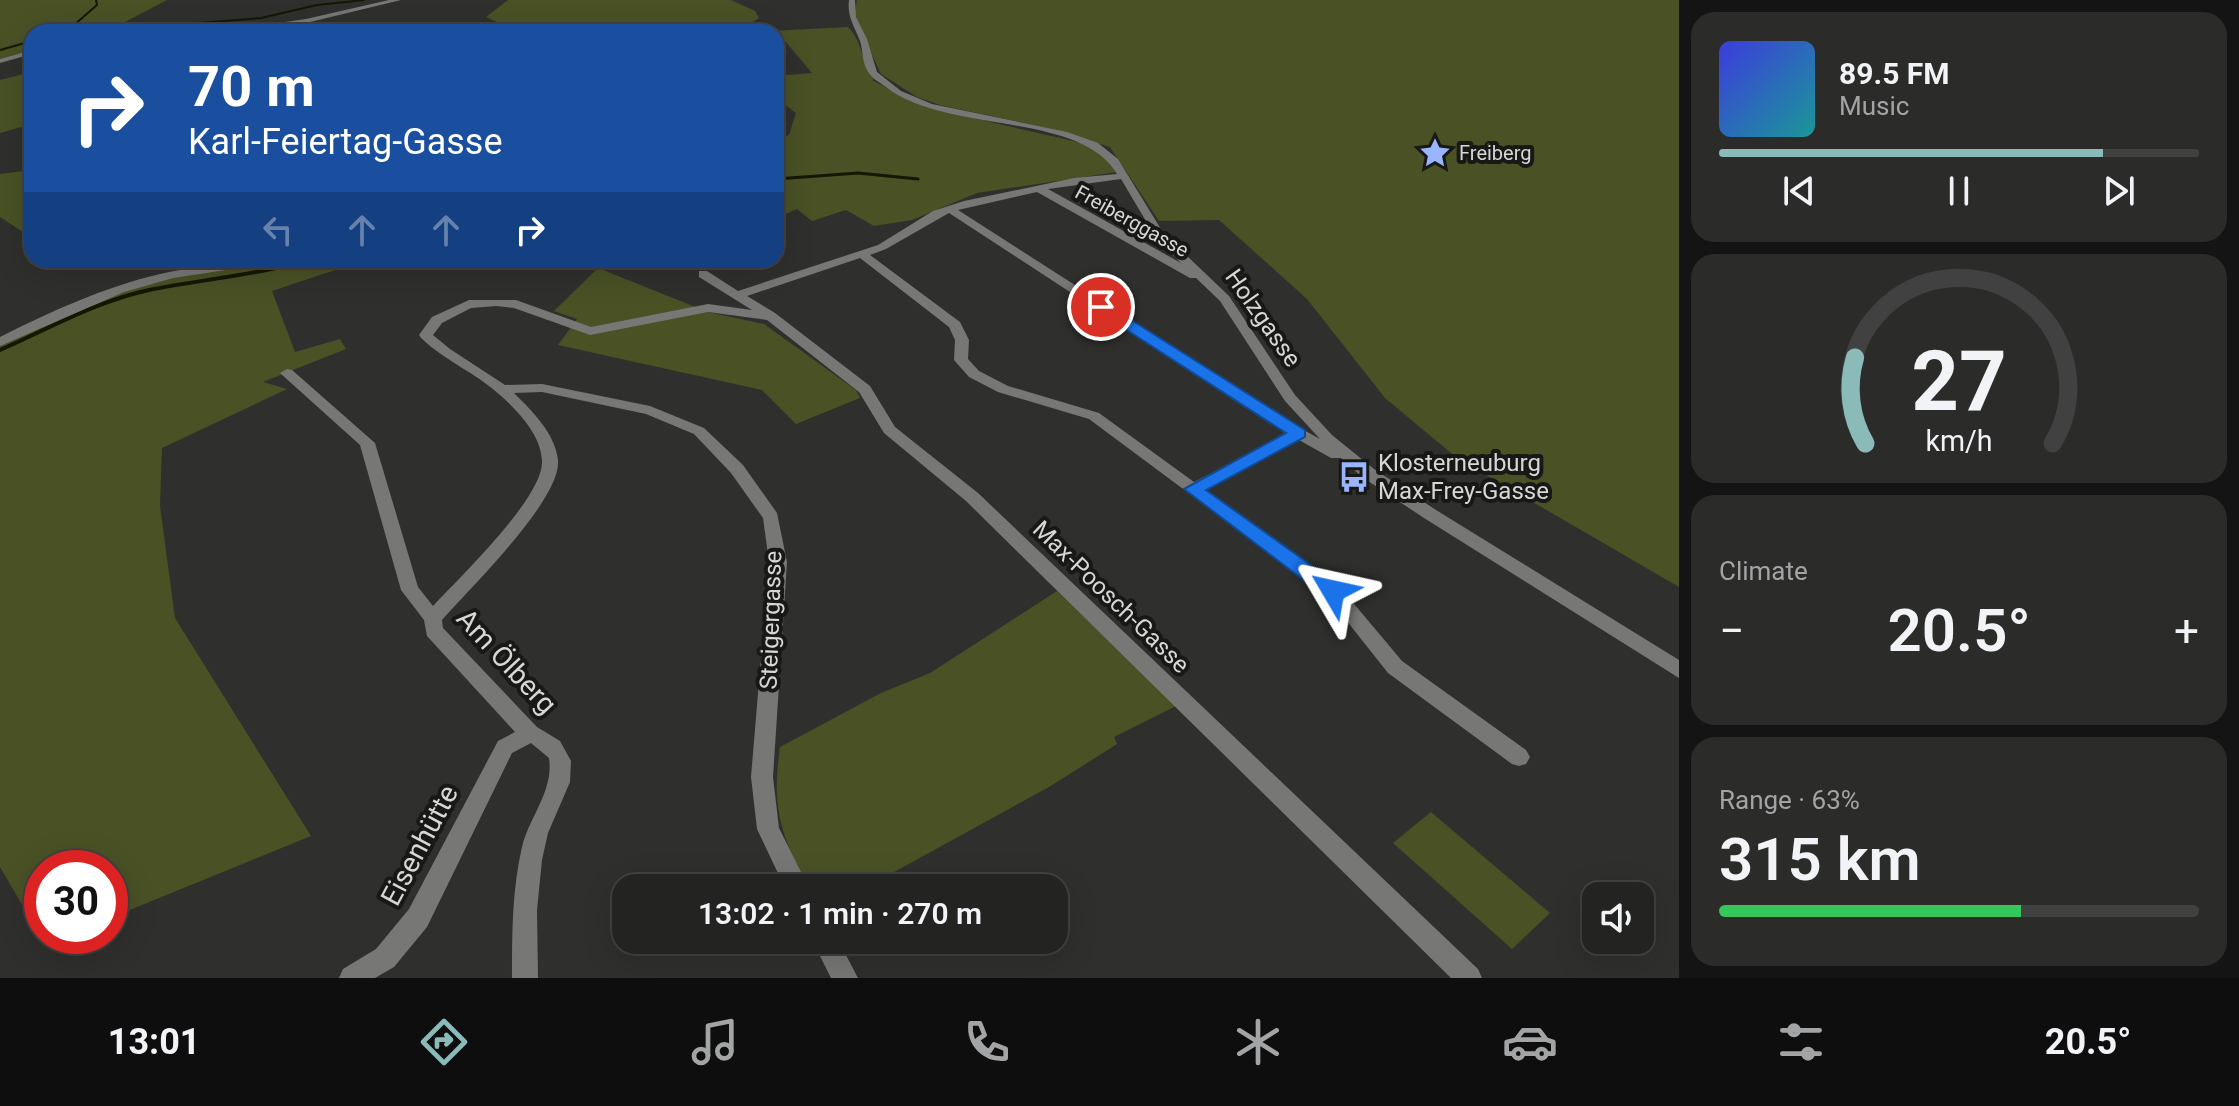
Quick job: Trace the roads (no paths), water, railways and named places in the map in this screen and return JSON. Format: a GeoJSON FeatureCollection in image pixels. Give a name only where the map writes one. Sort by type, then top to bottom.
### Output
{"type":"FeatureCollection","features":[{"type":"Feature","properties":{"kind":"street"},"geometry":{"type":"LineString","coordinates":[[272,24],[398,0]]}},
{"type":"Feature","properties":{"kind":"street","name":"Holzgasse"},"geometry":{"type":"LineString","coordinates":[[852,0],[850,21],[864,42],[870,68],[885,82],[933,106],[1088,142],[1111,155],[1143,213],[1168,244],[1210,282],[1301,411],[1366,471],[1679,670]]}},
{"type":"Feature","properties":{"kind":"street"},"geometry":{"type":"LineString","coordinates":[[0,61],[24,54]]}},
{"type":"Feature","properties":{"kind":"street"},"geometry":{"type":"LineString","coordinates":[[737,295],[862,254],[894,241],[950,209],[1038,188],[1123,176]]}},
{"type":"Feature","properties":{"kind":"street","name":"Freiberggasse"},"geometry":{"type":"LineString","coordinates":[[1038,188],[1210,282]]}},
{"type":"Feature","properties":{"kind":"street"},"geometry":{"type":"LineString","coordinates":[[950,209],[1277,421],[1366,471]]}},
{"type":"Feature","properties":{"kind":"street"},"geometry":{"type":"LineString","coordinates":[[1147,250],[1168,244]]}},
{"type":"Feature","properties":{"kind":"street"},"geometry":{"type":"LineString","coordinates":[[862,254],[955,325],[962,340],[961,360],[974,374],[1003,389],[1094,416],[1333,591],[1395,667],[1519,757]]}},
{"type":"Feature","properties":{"kind":"street"},"geometry":{"type":"LineString","coordinates":[[0,342],[61,312],[132,285],[180,272],[228,268]]}},
{"type":"Feature","properties":{"kind":"street","name":"Max-Poosch-Gasse"},"geometry":{"type":"LineString","coordinates":[[703,274],[770,316],[865,389],[889,430],[982,506],[1469,978]]}},
{"type":"Feature","properties":{"kind":"street"},"geometry":{"type":"LineString","coordinates":[[433,618],[536,500],[550,468],[539,427],[502,389],[443,354],[426,335],[437,320],[469,304],[496,302],[516,304],[590,331],[708,308],[770,316]]}},
{"type":"Feature","properties":{"kind":"street","name":"Am Ölberg"},"geometry":{"type":"LineString","coordinates":[[287,373],[367,443],[410,590],[433,618],[434,631],[530,734],[538,735],[552,747],[560,760],[559,779],[535,841],[523,902],[525,978]]}},
{"type":"Feature","properties":{"kind":"street","name":"Steigergasse"},"geometry":{"type":"LineString","coordinates":[[502,389],[542,388],[650,410],[699,431],[737,469],[771,517],[778,562],[762,777],[768,829],[790,874]]}},
{"type":"Feature","properties":{"kind":"street"},"geometry":{"type":"LineString","coordinates":[[1277,421],[1301,411]]}},
{"type":"Feature","properties":{"kind":"street"},"geometry":{"type":"LineString","coordinates":[[1193,489],[1299,434]]}},
{"type":"Feature","properties":{"kind":"street","name":"Eisenhütte"},"geometry":{"type":"LineString","coordinates":[[352,978],[385,958],[418,918],[505,747],[515,739],[530,734]]}},
{"type":"Feature","properties":{"kind":"street"},"geometry":{"type":"LineString","coordinates":[[832,954],[845,978]]}},
{"type":"Feature","properties":{"kind":"waterway"},"geometry":{"type":"LineString","coordinates":[[75,24],[97,5],[96,0]]}},
{"type":"Feature","properties":{"kind":"waterway"},"geometry":{"type":"LineString","coordinates":[[185,24],[261,18],[317,5],[364,0]]}},
{"type":"Feature","properties":{"kind":"waterway"},"geometry":{"type":"LineString","coordinates":[[0,50],[24,43]]}},
{"type":"Feature","properties":{"kind":"waterway"},"geometry":{"type":"LineString","coordinates":[[784,178],[858,173],[918,179]]}},
{"type":"Feature","properties":{"kind":"waterway"},"geometry":{"type":"LineString","coordinates":[[0,350],[92,308],[130,295],[275,268]]}},
{"type":"Feature","properties":{"kind":"place","name":"Freiberg"},"geometry":{"type":"Point","coordinates":[1435,153]}},
{"type":"Feature","properties":{"kind":"place","name":"Klosterneuburg Max-Frey-Gasse"},"geometry":{"type":"Point","coordinates":[1354,477]}}]}
